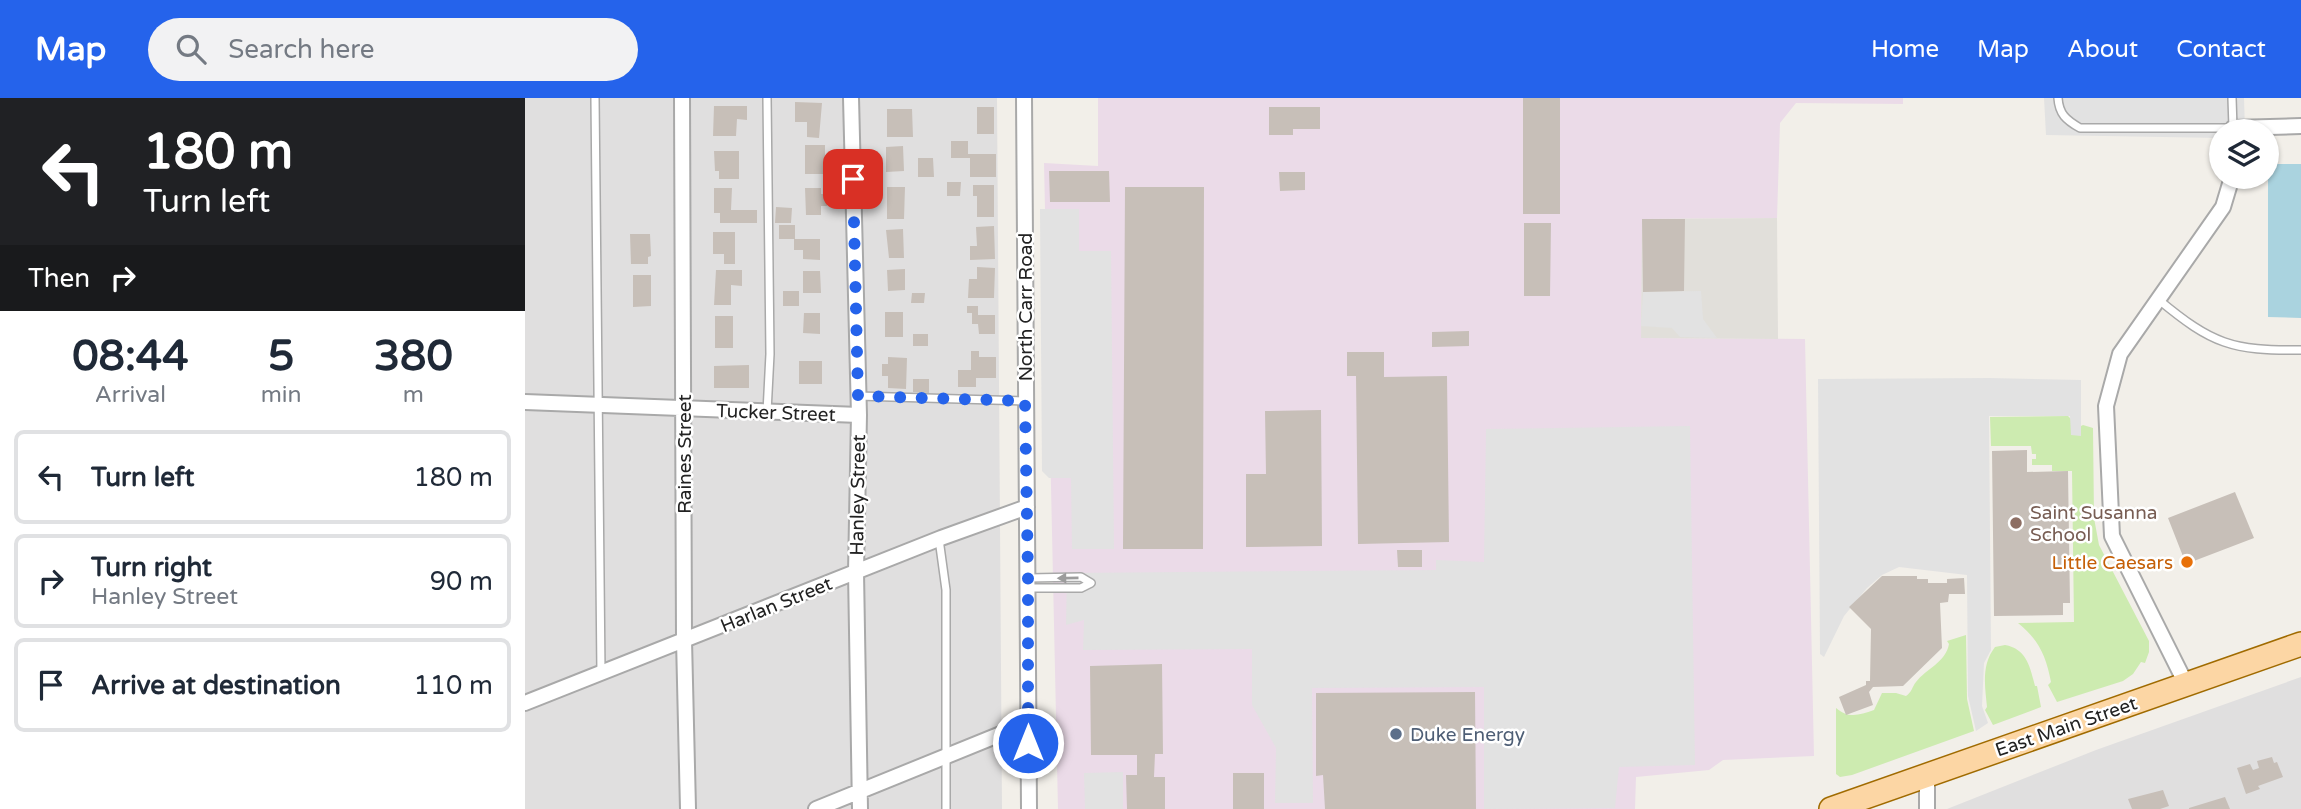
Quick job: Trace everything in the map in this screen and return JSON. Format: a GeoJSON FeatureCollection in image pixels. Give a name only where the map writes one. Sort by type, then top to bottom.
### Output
{"type":"FeatureCollection","features":[{"type":"Feature","properties":{"kind":"main road","name":"East Main Street"},"geometry":{"type":"LineString","coordinates":[[1831,809],[2301,643]]}},
{"type":"Feature","properties":{"kind":"street","name":"Raines Street"},"geometry":{"type":"LineString","coordinates":[[682,98],[684,640],[688,809]]}},
{"type":"Feature","properties":{"kind":"street","name":"Hanley Street"},"geometry":{"type":"LineString","coordinates":[[851,98],[859,415],[856,572],[860,809]]}},
{"type":"Feature","properties":{"kind":"street","name":"North Carr Road"},"geometry":{"type":"LineString","coordinates":[[1024,98],[1029,809]]}},
{"type":"Feature","properties":{"kind":"street"},"geometry":{"type":"LineString","coordinates":[[2279,127],[2301,126]]}},
{"type":"Feature","properties":{"kind":"street"},"geometry":{"type":"LineString","coordinates":[[2186,684],[2112,536],[2106,406],[2120,354],[2223,207],[2228,189]]}},
{"type":"Feature","properties":{"kind":"street","name":"Tucker Street"},"geometry":{"type":"LineString","coordinates":[[525,402],[859,415]]}},
{"type":"Feature","properties":{"kind":"street","name":"Harlan Street"},"geometry":{"type":"LineString","coordinates":[[525,703],[939,539],[1027,507]]}},
{"type":"Feature","properties":{"kind":"street"},"geometry":{"type":"LineString","coordinates":[[816,809],[1028,723]]}},
{"type":"Feature","properties":{"kind":"street"},"geometry":{"type":"LineString","coordinates":[[1927,775],[1927,809]]}},
{"type":"Feature","properties":{"kind":"lane"},"geometry":{"type":"LineString","coordinates":[[595,98],[601,673]]}},
{"type":"Feature","properties":{"kind":"lane"},"geometry":{"type":"LineString","coordinates":[[767,98],[770,354],[767,412]]}},
{"type":"Feature","properties":{"kind":"lane"},"geometry":{"type":"LineString","coordinates":[[2058,98],[2065,119],[2080,128],[2209,130]]}},
{"type":"Feature","properties":{"kind":"lane"},"geometry":{"type":"LineString","coordinates":[[2232,98],[2233,119]]}},
{"type":"Feature","properties":{"kind":"lane"},"geometry":{"type":"LineString","coordinates":[[2158,299],[2209,336],[2235,346],[2255,350],[2301,350]]}},
{"type":"Feature","properties":{"kind":"lane"},"geometry":{"type":"LineString","coordinates":[[858,396],[1025,401]]}},
{"type":"Feature","properties":{"kind":"lane"},"geometry":{"type":"LineString","coordinates":[[939,539],[946,590],[946,809]]}},
{"type":"Feature","properties":{"kind":"lane"},"geometry":{"type":"LineString","coordinates":[[1081,577],[1091,583],[1081,588],[1028,583],[1081,577]]}},
{"type":"Feature","properties":{"kind":"shaded area"},"geometry":{"type":"Polygon","coordinates":[[[525,98],[997,98],[1002,809],[525,809],[525,98]]]}},
{"type":"Feature","properties":{"kind":"shaded area","name":"Duke Energy"},"geometry":{"type":"Polygon","coordinates":[[[1098,98],[1903,98],[1903,104],[1796,103],[1780,123],[1777,218],[1643,219],[1641,338],[1805,339],[1814,756],[1723,760],[1709,770],[1636,777],[1635,809],[1058,809],[1044,163],[1098,166],[1098,98]]]}},
{"type":"Feature","properties":{"kind":"shaded area"},"geometry":{"type":"Polygon","coordinates":[[[2044,98],[2244,98],[2245,119],[2209,119],[2209,138],[2046,135],[2044,98]]]}},
{"type":"Feature","properties":{"kind":"shaded area"},"geometry":{"type":"Polygon","coordinates":[[[1040,209],[1079,209],[1079,251],[1111,251],[1114,549],[1072,549],[1071,478],[1049,478],[1042,471],[1040,209]]]}},
{"type":"Feature","properties":{"kind":"shaded area"},"geometry":{"type":"Polygon","coordinates":[[[1777,218],[1778,339],[1641,338],[1642,219],[1777,218]]]}},
{"type":"Feature","properties":{"kind":"shaded area"},"geometry":{"type":"Polygon","coordinates":[[[1701,291],[1703,319],[1717,338],[1680,337],[1672,328],[1641,326],[1643,292],[1701,291]]]}},
{"type":"Feature","properties":{"kind":"shaded area"},"geometry":{"type":"Polygon","coordinates":[[[1818,379],[2081,380],[2081,436],[2071,435],[2070,416],[1989,416],[1991,650],[1984,663],[1982,706],[1988,723],[1976,731],[1968,696],[1967,575],[1899,567],[1882,575],[1867,588],[1844,616],[1824,657],[1820,654],[1818,379]]]}},
{"type":"Feature","properties":{"kind":"shaded area"},"geometry":{"type":"Polygon","coordinates":[[[1690,426],[1695,765],[1619,767],[1615,808],[1484,809],[1484,687],[1312,688],[1313,803],[1275,803],[1276,748],[1252,705],[1252,649],[1083,650],[1084,620],[1066,625],[1067,573],[1436,570],[1436,560],[1484,562],[1486,429],[1690,426]]]}},
{"type":"Feature","properties":{"kind":"shaded area"},"geometry":{"type":"Polygon","coordinates":[[[2301,677],[2301,809],[1947,809],[2096,750],[2301,677]]]}},
{"type":"Feature","properties":{"kind":"shaded area"},"geometry":{"type":"Polygon","coordinates":[[[1123,772],[1123,809],[1085,809],[1084,773],[1123,772]]]}},
{"type":"Feature","properties":{"kind":"green space"},"geometry":{"type":"Polygon","coordinates":[[[2068,416],[2071,419],[2071,435],[2081,435],[2083,425],[2093,428],[2094,518],[2099,545],[2149,641],[2149,652],[2145,663],[2141,662],[2133,674],[2123,681],[2057,702],[2048,685],[2051,682],[2041,649],[2018,623],[2074,622],[2072,471],[2052,471],[2052,465],[2032,465],[2036,454],[2032,454],[2031,446],[1991,446],[1990,417],[2068,416]]]}},
{"type":"Feature","properties":{"kind":"green space"},"geometry":{"type":"Polygon","coordinates":[[[1966,635],[1967,699],[1974,731],[1852,775],[1840,777],[1836,774],[1836,708],[1845,714],[1859,714],[1874,710],[1882,693],[1906,696],[1920,677],[1944,656],[1949,644],[1947,641],[1966,635]]]}},
{"type":"Feature","properties":{"kind":"green space"},"geometry":{"type":"Polygon","coordinates":[[[2005,645],[2018,650],[2026,660],[2037,686],[2041,707],[1993,725],[1985,710],[1986,668],[1995,647],[2005,645]]]}},
{"type":"Feature","properties":{"kind":"water"},"geometry":{"type":"Polygon","coordinates":[[[2279,164],[2301,164],[2301,318],[2268,317],[2268,189],[2279,189],[2279,164]]]}},
{"type":"Feature","properties":{"kind":"building"},"geometry":{"type":"Polygon","coordinates":[[[1523,98],[1560,98],[1560,214],[1523,214],[1523,98]]]}},
{"type":"Feature","properties":{"kind":"building"},"geometry":{"type":"Polygon","coordinates":[[[795,102],[822,103],[819,138],[807,137],[807,122],[795,122],[795,102]]]}},
{"type":"Feature","properties":{"kind":"building"},"geometry":{"type":"Polygon","coordinates":[[[714,106],[747,106],[747,120],[737,119],[736,136],[713,136],[714,106]]]}},
{"type":"Feature","properties":{"kind":"building"},"geometry":{"type":"Polygon","coordinates":[[[977,107],[994,107],[994,134],[977,134],[977,107]]]}},
{"type":"Feature","properties":{"kind":"building"},"geometry":{"type":"Polygon","coordinates":[[[1269,107],[1320,107],[1320,129],[1293,129],[1293,135],[1269,135],[1269,107]]]}},
{"type":"Feature","properties":{"kind":"building"},"geometry":{"type":"Polygon","coordinates":[[[887,109],[912,109],[913,137],[887,137],[887,109]]]}},
{"type":"Feature","properties":{"kind":"building"},"geometry":{"type":"Polygon","coordinates":[[[951,141],[968,141],[968,154],[996,154],[996,177],[970,177],[970,158],[951,158],[951,141]]]}},
{"type":"Feature","properties":{"kind":"building"},"geometry":{"type":"Polygon","coordinates":[[[805,145],[825,145],[825,174],[805,174],[805,145]]]}},
{"type":"Feature","properties":{"kind":"building"},"geometry":{"type":"Polygon","coordinates":[[[903,146],[904,171],[886,172],[886,147],[903,146]]]}},
{"type":"Feature","properties":{"kind":"building"},"geometry":{"type":"Polygon","coordinates":[[[714,151],[739,151],[739,179],[719,179],[719,171],[715,171],[714,151]]]}},
{"type":"Feature","properties":{"kind":"building"},"geometry":{"type":"Polygon","coordinates":[[[918,158],[933,158],[934,177],[918,177],[918,158]]]}},
{"type":"Feature","properties":{"kind":"building"},"geometry":{"type":"Polygon","coordinates":[[[1049,171],[1109,171],[1110,202],[1050,202],[1049,171]]]}},
{"type":"Feature","properties":{"kind":"building"},"geometry":{"type":"Polygon","coordinates":[[[1279,172],[1305,172],[1305,190],[1280,191],[1279,172]]]}},
{"type":"Feature","properties":{"kind":"building"},"geometry":{"type":"Polygon","coordinates":[[[947,182],[961,182],[960,196],[947,196],[947,182]]]}},
{"type":"Feature","properties":{"kind":"building"},"geometry":{"type":"Polygon","coordinates":[[[973,185],[994,185],[994,217],[977,217],[977,196],[973,196],[973,185]]]}},
{"type":"Feature","properties":{"kind":"building"},"geometry":{"type":"Polygon","coordinates":[[[887,187],[905,187],[904,219],[887,219],[887,187]]]}},
{"type":"Feature","properties":{"kind":"building"},"geometry":{"type":"Polygon","coordinates":[[[1125,187],[1204,187],[1203,549],[1123,549],[1125,187]]]}},
{"type":"Feature","properties":{"kind":"building"},"geometry":{"type":"Polygon","coordinates":[[[714,188],[732,188],[731,210],[757,210],[757,223],[720,223],[720,213],[714,213],[714,188]]]}},
{"type":"Feature","properties":{"kind":"building"},"geometry":{"type":"Polygon","coordinates":[[[805,188],[821,188],[821,194],[827,194],[827,206],[821,206],[821,215],[806,215],[805,188]]]}},
{"type":"Feature","properties":{"kind":"building"},"geometry":{"type":"Polygon","coordinates":[[[776,207],[792,208],[791,223],[775,223],[776,207]]]}},
{"type":"Feature","properties":{"kind":"building"},"geometry":{"type":"Polygon","coordinates":[[[1642,219],[1685,219],[1684,291],[1643,292],[1642,219]]]}},
{"type":"Feature","properties":{"kind":"building"},"geometry":{"type":"Polygon","coordinates":[[[1524,223],[1551,223],[1550,296],[1524,296],[1524,223]]]}},
{"type":"Feature","properties":{"kind":"building"},"geometry":{"type":"Polygon","coordinates":[[[779,225],[795,225],[795,239],[779,239],[779,225]]]}},
{"type":"Feature","properties":{"kind":"building"},"geometry":{"type":"Polygon","coordinates":[[[994,226],[995,259],[970,260],[970,246],[977,246],[976,227],[994,226]]]}},
{"type":"Feature","properties":{"kind":"building"},"geometry":{"type":"Polygon","coordinates":[[[903,229],[904,258],[889,258],[886,230],[903,229]]]}},
{"type":"Feature","properties":{"kind":"building"},"geometry":{"type":"Polygon","coordinates":[[[713,232],[735,232],[735,264],[724,264],[724,254],[713,254],[713,232]]]}},
{"type":"Feature","properties":{"kind":"building"},"geometry":{"type":"Polygon","coordinates":[[[630,234],[650,234],[651,256],[648,257],[648,264],[631,264],[630,234]]]}},
{"type":"Feature","properties":{"kind":"building"},"geometry":{"type":"Polygon","coordinates":[[[794,239],[820,239],[820,260],[803,259],[803,250],[794,250],[794,239]]]}},
{"type":"Feature","properties":{"kind":"building"},"geometry":{"type":"Polygon","coordinates":[[[977,267],[995,268],[994,298],[968,298],[969,279],[977,279],[977,267]]]}},
{"type":"Feature","properties":{"kind":"building"},"geometry":{"type":"Polygon","coordinates":[[[905,269],[905,290],[888,291],[887,270],[905,269]]]}},
{"type":"Feature","properties":{"kind":"building"},"geometry":{"type":"Polygon","coordinates":[[[716,270],[742,270],[742,286],[731,285],[731,305],[714,305],[716,270]]]}},
{"type":"Feature","properties":{"kind":"building"},"geometry":{"type":"Polygon","coordinates":[[[803,271],[820,271],[821,293],[803,293],[803,271]]]}},
{"type":"Feature","properties":{"kind":"building"},"geometry":{"type":"Polygon","coordinates":[[[633,275],[651,275],[651,306],[633,307],[633,275]]]}},
{"type":"Feature","properties":{"kind":"building"},"geometry":{"type":"Polygon","coordinates":[[[783,291],[799,291],[799,306],[783,306],[783,291]]]}},
{"type":"Feature","properties":{"kind":"building"},"geometry":{"type":"Polygon","coordinates":[[[912,293],[925,293],[924,303],[911,303],[912,293]]]}},
{"type":"Feature","properties":{"kind":"building"},"geometry":{"type":"Polygon","coordinates":[[[967,306],[978,306],[978,315],[995,315],[995,334],[979,334],[978,324],[972,324],[972,313],[967,313],[967,306]]]}},
{"type":"Feature","properties":{"kind":"building"},"geometry":{"type":"Polygon","coordinates":[[[885,312],[903,312],[903,337],[885,337],[885,312]]]}},
{"type":"Feature","properties":{"kind":"building"},"geometry":{"type":"Polygon","coordinates":[[[804,313],[820,313],[820,334],[803,333],[804,313]]]}},
{"type":"Feature","properties":{"kind":"building"},"geometry":{"type":"Polygon","coordinates":[[[715,316],[733,316],[733,348],[715,348],[715,316]]]}},
{"type":"Feature","properties":{"kind":"building"},"geometry":{"type":"Polygon","coordinates":[[[1469,331],[1469,346],[1432,347],[1432,332],[1469,331]]]}},
{"type":"Feature","properties":{"kind":"building"},"geometry":{"type":"Polygon","coordinates":[[[913,334],[928,334],[928,346],[913,346],[913,334]]]}},
{"type":"Feature","properties":{"kind":"building"},"geometry":{"type":"Polygon","coordinates":[[[971,351],[979,351],[979,357],[996,357],[996,378],[976,378],[976,387],[958,387],[958,370],[971,370],[971,351]]]}},
{"type":"Feature","properties":{"kind":"building"},"geometry":{"type":"Polygon","coordinates":[[[1347,352],[1384,352],[1384,377],[1447,376],[1449,542],[1358,544],[1356,376],[1347,376],[1347,352]]]}},
{"type":"Feature","properties":{"kind":"building"},"geometry":{"type":"Polygon","coordinates":[[[888,357],[907,358],[906,389],[888,388],[888,376],[882,376],[882,364],[888,364],[888,357]]]}},
{"type":"Feature","properties":{"kind":"building"},"geometry":{"type":"Polygon","coordinates":[[[799,361],[822,361],[822,384],[799,384],[799,361]]]}},
{"type":"Feature","properties":{"kind":"building"},"geometry":{"type":"Polygon","coordinates":[[[749,365],[749,388],[714,388],[714,366],[749,365]]]}},
{"type":"Feature","properties":{"kind":"building"},"geometry":{"type":"Polygon","coordinates":[[[913,379],[929,379],[929,393],[913,392],[913,379]]]}},
{"type":"Feature","properties":{"kind":"building"},"geometry":{"type":"Polygon","coordinates":[[[1321,410],[1322,546],[1246,547],[1246,474],[1266,474],[1265,411],[1321,410]]]}},
{"type":"Feature","properties":{"kind":"building"},"geometry":{"type":"Polygon","coordinates":[[[2027,450],[2027,472],[2068,471],[2070,603],[2063,603],[2063,615],[1994,616],[1992,451],[2027,450]]]}},
{"type":"Feature","properties":{"kind":"building"},"geometry":{"type":"Polygon","coordinates":[[[2235,492],[2254,538],[2186,564],[2168,518],[2235,492]]]}},
{"type":"Feature","properties":{"kind":"building"},"geometry":{"type":"Polygon","coordinates":[[[1397,550],[1422,550],[1422,567],[1398,567],[1397,550]]]}},
{"type":"Feature","properties":{"kind":"building"},"geometry":{"type":"Polygon","coordinates":[[[1882,576],[1917,576],[1917,579],[1928,579],[1928,583],[1947,583],[1947,579],[1964,578],[1965,594],[1949,594],[1948,602],[1940,603],[1942,648],[1903,686],[1873,687],[1869,692],[1873,705],[1846,715],[1839,697],[1870,681],[1871,629],[1849,607],[1882,576]]]}},
{"type":"Feature","properties":{"kind":"building"},"geometry":{"type":"Polygon","coordinates":[[[1162,664],[1163,754],[1155,754],[1154,777],[1165,777],[1165,809],[1127,809],[1126,775],[1137,775],[1137,755],[1091,755],[1090,666],[1162,664]]]}},
{"type":"Feature","properties":{"kind":"building","name":"Duke Energy"},"geometry":{"type":"Polygon","coordinates":[[[1475,692],[1476,809],[1325,809],[1323,775],[1316,776],[1316,693],[1475,692]]]}},
{"type":"Feature","properties":{"kind":"building"},"geometry":{"type":"Polygon","coordinates":[[[2272,757],[2283,777],[2258,786],[2260,789],[2246,794],[2237,768],[2250,764],[2253,770],[2259,768],[2257,761],[2272,757]]]}},
{"type":"Feature","properties":{"kind":"building"},"geometry":{"type":"Polygon","coordinates":[[[1233,773],[1264,773],[1264,809],[1233,809],[1233,773]]]}},
{"type":"Feature","properties":{"kind":"building"},"geometry":{"type":"Polygon","coordinates":[[[2163,790],[2169,806],[2160,809],[2132,809],[2128,799],[2163,790]]]}},
{"type":"Feature","properties":{"kind":"building"},"geometry":{"type":"Polygon","coordinates":[[[2225,797],[2230,809],[2189,809],[2189,808],[2225,797]]]}},
{"type":"Feature","properties":{"kind":"place","name":"Saint Susanna School"},"geometry":{"type":"Point","coordinates":[2016,523]}},
{"type":"Feature","properties":{"kind":"place","name":"Little Caesars"},"geometry":{"type":"Point","coordinates":[2187,562]}},
{"type":"Feature","properties":{"kind":"place","name":"Duke Energy"},"geometry":{"type":"Point","coordinates":[1396,734]}},
{"type":"Feature","properties":{"kind":"route"},"geometry":{"type":"LineString","coordinates":[[853,179],[858,396],[1025,401],[1028,743]]}}]}
